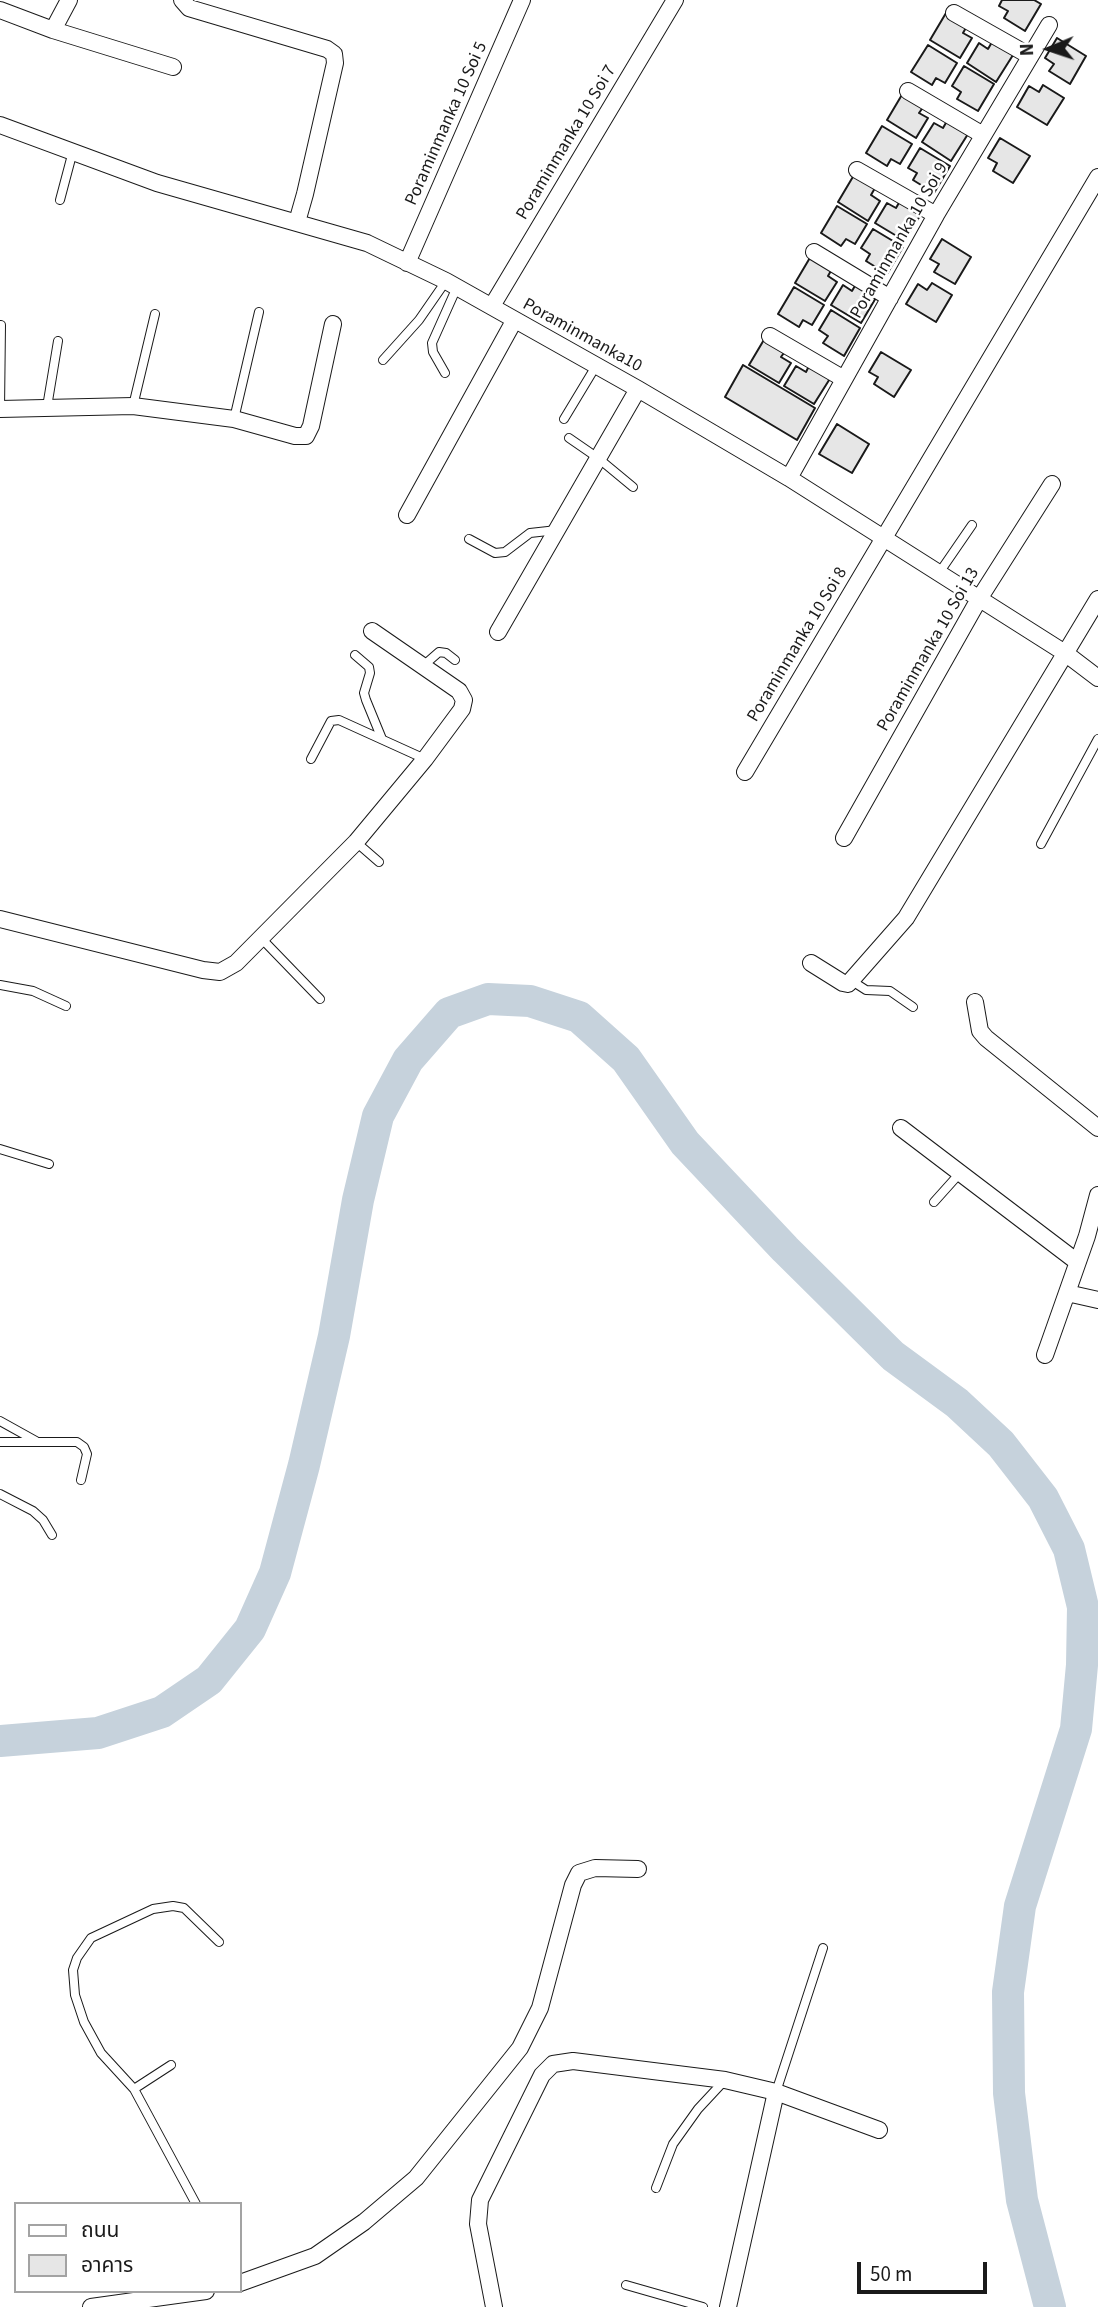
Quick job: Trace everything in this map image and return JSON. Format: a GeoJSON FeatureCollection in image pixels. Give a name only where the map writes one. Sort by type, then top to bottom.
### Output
{"type":"FeatureCollection","features":[{"type":"Feature","properties":{"kind":"street"},"geometry":{"type":"LineString","coordinates":[[53,30],[69,0]]}},
{"type":"Feature","properties":{"kind":"street"},"geometry":{"type":"LineString","coordinates":[[182,0],[189,8],[327,49],[334,54],[335,63],[297,222]]}},
{"type":"Feature","properties":{"kind":"street","name":"Poraminmanka 10 Soi 5"},"geometry":{"type":"LineString","coordinates":[[407,263],[522,0]]}},
{"type":"Feature","properties":{"kind":"street","name":"Poraminmanka 10 Soi 7"},"geometry":{"type":"LineString","coordinates":[[492,306],[674,0]]}},
{"type":"Feature","properties":{"kind":"street"},"geometry":{"type":"LineString","coordinates":[[0,10],[53,30],[173,67]]}},
{"type":"Feature","properties":{"kind":"street"},"geometry":{"type":"LineString","coordinates":[[954,13],[1030,56]]}},
{"type":"Feature","properties":{"kind":"street","name":"Poraminmanka 10 Soi 9"},"geometry":{"type":"LineString","coordinates":[[789,478],[936,215],[1049,25]]}},
{"type":"Feature","properties":{"kind":"street"},"geometry":{"type":"LineString","coordinates":[[908,92],[983,135]]}},
{"type":"Feature","properties":{"kind":"street","name":"Poraminmanka10"},"geometry":{"type":"LineString","coordinates":[[0,125],[157,183],[368,243],[451,284],[789,478],[1065,653],[1098,678]]}},
{"type":"Feature","properties":{"kind":"street"},"geometry":{"type":"LineString","coordinates":[[857,170],[936,215]]}},
{"type":"Feature","properties":{"kind":"street","name":"Poraminmanka 10 Soi 8"},"geometry":{"type":"LineString","coordinates":[[745,772],[1098,177]]}},
{"type":"Feature","properties":{"kind":"street"},"geometry":{"type":"LineString","coordinates":[[814,252],[890,298]]}},
{"type":"Feature","properties":{"kind":"street"},"geometry":{"type":"LineString","coordinates":[[407,515],[514,321]]}},
{"type":"Feature","properties":{"kind":"street"},"geometry":{"type":"LineString","coordinates":[[0,408],[133,406],[234,419],[295,436],[306,436],[311,426],[333,324]]}},
{"type":"Feature","properties":{"kind":"street"},"geometry":{"type":"LineString","coordinates":[[770,336],[844,379]]}},
{"type":"Feature","properties":{"kind":"street"},"geometry":{"type":"LineString","coordinates":[[498,632],[638,389]]}},
{"type":"Feature","properties":{"kind":"street","name":"Poraminmanka 10 Soi 13"},"geometry":{"type":"LineString","coordinates":[[844,838],[979,598],[1052,484]]}},
{"type":"Feature","properties":{"kind":"street"},"geometry":{"type":"LineString","coordinates":[[811,963],[848,984],[906,918],[1098,599]]}},
{"type":"Feature","properties":{"kind":"street"},"geometry":{"type":"LineString","coordinates":[[0,919],[203,970],[220,972],[236,963],[356,842],[425,759],[462,709],[464,700],[459,691],[372,631]]}},
{"type":"Feature","properties":{"kind":"street"},"geometry":{"type":"LineString","coordinates":[[975,1002],[980,1031],[986,1038],[1098,1128]]}},
{"type":"Feature","properties":{"kind":"street"},"geometry":{"type":"LineString","coordinates":[[901,1128],[1076,1261]]}},
{"type":"Feature","properties":{"kind":"street"},"geometry":{"type":"LineString","coordinates":[[1045,1355],[1076,1261],[1092,1238],[1098,1195]]}},
{"type":"Feature","properties":{"kind":"street"},"geometry":{"type":"LineString","coordinates":[[1067,1293],[1098,1300]]}},
{"type":"Feature","properties":{"kind":"street"},"geometry":{"type":"LineString","coordinates":[[242,2282],[315,2256],[364,2222],[416,2178],[520,2048],[540,2008],[573,1885],[579,1873],[595,1868],[638,1869]]}},
{"type":"Feature","properties":{"kind":"street"},"geometry":{"type":"LineString","coordinates":[[494,2307],[478,2224],[480,2200],[542,2075],[552,2064],[573,2061],[725,2080],[776,2092],[879,2130]]}},
{"type":"Feature","properties":{"kind":"street"},"geometry":{"type":"LineString","coordinates":[[728,2307],[776,2092]]}},
{"type":"Feature","properties":{"kind":"street"},"geometry":{"type":"LineString","coordinates":[[91,2307],[192,2293]]}},
{"type":"Feature","properties":{"kind":"lane"},"geometry":{"type":"LineString","coordinates":[[60,200],[73,151]]}},
{"type":"Feature","properties":{"kind":"lane"},"geometry":{"type":"LineString","coordinates":[[383,360],[451,284]]}},
{"type":"Feature","properties":{"kind":"lane"},"geometry":{"type":"LineString","coordinates":[[445,373],[433,352],[432,343],[451,284]]}},
{"type":"Feature","properties":{"kind":"lane"},"geometry":{"type":"LineString","coordinates":[[234,419],[259,312]]}},
{"type":"Feature","properties":{"kind":"lane"},"geometry":{"type":"LineString","coordinates":[[133,406],[155,314]]}},
{"type":"Feature","properties":{"kind":"lane"},"geometry":{"type":"LineString","coordinates":[[0,408],[1,325]]}},
{"type":"Feature","properties":{"kind":"lane"},"geometry":{"type":"LineString","coordinates":[[47,407],[58,341]]}},
{"type":"Feature","properties":{"kind":"lane"},"geometry":{"type":"LineString","coordinates":[[564,419],[596,366]]}},
{"type":"Feature","properties":{"kind":"lane"},"geometry":{"type":"LineString","coordinates":[[569,438],[633,487]]}},
{"type":"Feature","properties":{"kind":"lane"},"geometry":{"type":"LineString","coordinates":[[939,573],[972,525]]}},
{"type":"Feature","properties":{"kind":"lane"},"geometry":{"type":"LineString","coordinates":[[469,539],[495,553],[505,552],[530,533],[557,530]]}},
{"type":"Feature","properties":{"kind":"lane"},"geometry":{"type":"LineString","coordinates":[[423,666],[439,652],[446,653],[455,660]]}},
{"type":"Feature","properties":{"kind":"lane"},"geometry":{"type":"LineString","coordinates":[[355,654],[369,667],[370,673],[364,693],[382,739]]}},
{"type":"Feature","properties":{"kind":"lane"},"geometry":{"type":"LineString","coordinates":[[311,760],[331,720],[339,720],[425,759]]}},
{"type":"Feature","properties":{"kind":"lane"},"geometry":{"type":"LineString","coordinates":[[1041,844],[1098,739]]}},
{"type":"Feature","properties":{"kind":"lane"},"geometry":{"type":"LineString","coordinates":[[356,842],[379,862]]}},
{"type":"Feature","properties":{"kind":"lane"},"geometry":{"type":"LineString","coordinates":[[261,938],[320,999]]}},
{"type":"Feature","properties":{"kind":"lane"},"geometry":{"type":"LineString","coordinates":[[852,981],[866,990],[890,990],[913,1007]]}},
{"type":"Feature","properties":{"kind":"lane"},"geometry":{"type":"LineString","coordinates":[[0,985],[33,991],[66,1006]]}},
{"type":"Feature","properties":{"kind":"lane"},"geometry":{"type":"LineString","coordinates":[[0,1149],[49,1164]]}},
{"type":"Feature","properties":{"kind":"lane"},"geometry":{"type":"LineString","coordinates":[[934,1202],[961,1172]]}},
{"type":"Feature","properties":{"kind":"lane"},"geometry":{"type":"LineString","coordinates":[[0,1421],[38,1443]]}},
{"type":"Feature","properties":{"kind":"lane"},"geometry":{"type":"LineString","coordinates":[[0,1443],[78,1443],[84,1447],[86,1454],[81,1480]]}},
{"type":"Feature","properties":{"kind":"lane"},"geometry":{"type":"LineString","coordinates":[[0,1494],[33,1511],[43,1520],[52,1535]]}},
{"type":"Feature","properties":{"kind":"lane"},"geometry":{"type":"LineString","coordinates":[[195,2202],[134,2089],[100,2053],[84,2022],[75,1994],[73,1970],[77,1958],[91,1938],[153,1909],[173,1906],[184,1908],[219,1942]]}},
{"type":"Feature","properties":{"kind":"lane"},"geometry":{"type":"LineString","coordinates":[[776,2092],[823,1948]]}},
{"type":"Feature","properties":{"kind":"lane"},"geometry":{"type":"LineString","coordinates":[[134,2089],[171,2065]]}},
{"type":"Feature","properties":{"kind":"lane"},"geometry":{"type":"LineString","coordinates":[[656,2188],[673,2144],[698,2109],[725,2080]]}},
{"type":"Feature","properties":{"kind":"lane"},"geometry":{"type":"LineString","coordinates":[[626,2285],[703,2307]]}},
{"type":"Feature","properties":{"kind":"building"},"geometry":{"type":"Polygon","coordinates":[[[1002,0],[1034,0],[1041,4],[1025,31],[1004,18],[1008,11],[999,6],[1002,0]]]}},
{"type":"Feature","properties":{"kind":"building"},"geometry":{"type":"Polygon","coordinates":[[[946,13],[967,26],[963,33],[972,38],[960,58],[930,40],[946,13]]]}},
{"type":"Feature","properties":{"kind":"building"},"geometry":{"type":"Polygon","coordinates":[[[1057,38],[1086,56],[1070,84],[1049,71],[1054,64],[1045,58],[1057,38]]]}},
{"type":"Feature","properties":{"kind":"building"},"geometry":{"type":"Polygon","coordinates":[[[992,42],[1013,55],[996,82],[967,63],[979,43],[988,49],[992,42]]]}},
{"type":"Feature","properties":{"kind":"building"},"geometry":{"type":"Polygon","coordinates":[[[928,45],[957,63],[945,83],[936,78],[932,85],[911,72],[928,45]]]}},
{"type":"Feature","properties":{"kind":"building"},"geometry":{"type":"Polygon","coordinates":[[[964,66],[994,84],[978,111],[957,99],[961,92],[952,86],[964,66]]]}},
{"type":"Feature","properties":{"kind":"building"},"geometry":{"type":"Polygon","coordinates":[[[1043,85],[1064,98],[1047,125],[1017,107],[1029,86],[1039,92],[1043,85]]]}},
{"type":"Feature","properties":{"kind":"building"},"geometry":{"type":"Polygon","coordinates":[[[903,93],[924,106],[919,113],[928,118],[916,138],[887,120],[903,93]]]}},
{"type":"Feature","properties":{"kind":"building"},"geometry":{"type":"Polygon","coordinates":[[[947,121],[968,134],[951,161],[922,142],[934,123],[943,128],[947,121]]]}},
{"type":"Feature","properties":{"kind":"building"},"geometry":{"type":"Polygon","coordinates":[[[882,126],[912,144],[900,164],[891,159],[887,166],[866,153],[882,126]]]}},
{"type":"Feature","properties":{"kind":"building"},"geometry":{"type":"Polygon","coordinates":[[[1000,138],[1030,156],[1013,183],[993,171],[997,163],[988,158],[1000,138]]]}},
{"type":"Feature","properties":{"kind":"building"},"geometry":{"type":"Polygon","coordinates":[[[920,148],[950,166],[934,193],[913,180],[917,173],[908,168],[920,148]]]}},
{"type":"Feature","properties":{"kind":"building"},"geometry":{"type":"Polygon","coordinates":[[[854,175],[875,188],[871,195],[880,201],[868,221],[838,202],[854,175]]]}},
{"type":"Feature","properties":{"kind":"building"},"geometry":{"type":"Polygon","coordinates":[[[900,201],[921,214],[905,241],[875,223],[887,203],[896,208],[900,201]]]}},
{"type":"Feature","properties":{"kind":"building"},"geometry":{"type":"Polygon","coordinates":[[[837,206],[867,224],[855,244],[846,239],[841,246],[821,233],[837,206]]]}},
{"type":"Feature","properties":{"kind":"building"},"geometry":{"type":"Polygon","coordinates":[[[873,229],[903,247],[887,274],[866,261],[870,254],[861,248],[873,229]]]}},
{"type":"Feature","properties":{"kind":"building"},"geometry":{"type":"Polygon","coordinates":[[[942,239],[971,257],[955,284],[934,272],[939,264],[930,259],[942,239]]]}},
{"type":"Feature","properties":{"kind":"building"},"geometry":{"type":"Polygon","coordinates":[[[811,256],[832,269],[828,276],[837,282],[825,301],[795,283],[811,256]]]}},
{"type":"Feature","properties":{"kind":"building"},"geometry":{"type":"Polygon","coordinates":[[[932,283],[952,295],[936,322],[906,304],[918,284],[927,290],[932,283]]]}},
{"type":"Feature","properties":{"kind":"building"},"geometry":{"type":"Polygon","coordinates":[[[856,284],[877,296],[861,323],[831,305],[843,285],[852,291],[856,284]]]}},
{"type":"Feature","properties":{"kind":"building"},"geometry":{"type":"Polygon","coordinates":[[[794,287],[824,305],[812,325],[803,320],[799,327],[778,314],[794,287]]]}},
{"type":"Feature","properties":{"kind":"building"},"geometry":{"type":"Polygon","coordinates":[[[831,310],[860,328],[844,356],[823,343],[828,336],[819,330],[831,310]]]}},
{"type":"Feature","properties":{"kind":"building"},"geometry":{"type":"Polygon","coordinates":[[[765,338],[786,350],[781,357],[791,363],[779,383],[749,365],[765,338]]]}},
{"type":"Feature","properties":{"kind":"building"},"geometry":{"type":"Polygon","coordinates":[[[881,352],[911,370],[894,397],[874,384],[878,377],[869,372],[881,352]]]}},
{"type":"Feature","properties":{"kind":"building"},"geometry":{"type":"Polygon","coordinates":[[[810,364],[831,377],[814,404],[784,386],[796,366],[806,372],[810,364]]]}},
{"type":"Feature","properties":{"kind":"building"},"geometry":{"type":"Polygon","coordinates":[[[743,365],[815,408],[797,440],[725,397],[743,365]]]}},
{"type":"Feature","properties":{"kind":"building"},"geometry":{"type":"Polygon","coordinates":[[[837,424],[869,444],[852,473],[819,454],[837,424]]]}},
{"type":"Feature","properties":{"kind":"waterway"},"geometry":{"type":"LineString","coordinates":[[0,1741],[98,1733],[162,1712],[209,1680],[250,1629],[275,1573],[304,1465],[334,1336],[358,1200],[378,1116],[408,1060],[449,1013],[488,999],[530,1001],[579,1017],[626,1059],[685,1143],[785,1249],[893,1356],[957,1403],[1001,1444],[1043,1498],[1069,1549],[1083,1607],[1082,1665],[1076,1729],[1020,1906],[1008,1992],[1009,2093],[1022,2200],[1050,2307]]}}]}
